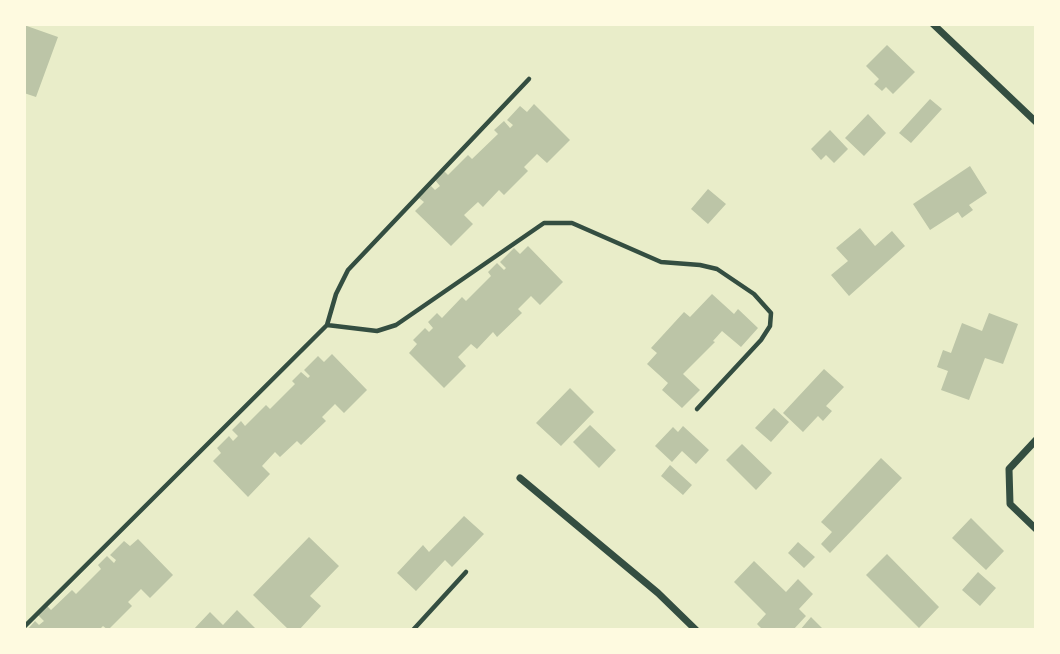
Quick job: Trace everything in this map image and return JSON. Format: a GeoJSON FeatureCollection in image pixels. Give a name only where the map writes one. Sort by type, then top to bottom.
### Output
{"type":"FeatureCollection","features":[{"type":"Feature","properties":{"kind":"street"},"geometry":{"type":"LineString","coordinates":[[933,24],[1035,122]]}},
{"type":"Feature","properties":{"kind":"street"},"geometry":{"type":"LineString","coordinates":[[1035,440],[1009,469],[1010,504],[1035,529]]}},
{"type":"Feature","properties":{"kind":"street"},"geometry":{"type":"LineString","coordinates":[[520,478],[658,593],[696,629]]}},
{"type":"Feature","properties":{"kind":"lane"},"geometry":{"type":"LineString","coordinates":[[24,627],[327,325],[336,294],[348,270],[529,79]]}},
{"type":"Feature","properties":{"kind":"lane"},"geometry":{"type":"LineString","coordinates":[[327,325],[377,331],[396,325],[544,223],[572,223],[661,262],[716,269],[734,278],[754,294],[771,313],[770,326],[761,340],[697,409]]}},
{"type":"Feature","properties":{"kind":"lane"},"geometry":{"type":"LineString","coordinates":[[413,629],[466,572]]}},
{"type":"Feature","properties":{"kind":"building"},"geometry":{"type":"Polygon","coordinates":[[[24,25],[58,37],[36,97],[24,93],[24,25]]]}},
{"type":"Feature","properties":{"kind":"building"},"geometry":{"type":"Polygon","coordinates":[[[887,45],[915,72],[893,94],[886,87],[882,91],[874,84],[879,79],[866,66],[887,45]]]}},
{"type":"Feature","properties":{"kind":"building"},"geometry":{"type":"Polygon","coordinates":[[[930,99],[942,109],[911,143],[899,133],[930,99]]]}},
{"type":"Feature","properties":{"kind":"building"},"geometry":{"type":"Polygon","coordinates":[[[534,104],[570,140],[547,163],[537,154],[524,167],[528,171],[504,195],[499,190],[483,207],[478,202],[464,215],[473,224],[451,246],[415,211],[424,202],[419,198],[431,186],[435,190],[440,186],[435,180],[444,171],[448,175],[468,155],[472,159],[498,134],[494,130],[504,121],[510,128],[513,125],[507,120],[520,106],[527,112],[534,104]]]}},
{"type":"Feature","properties":{"kind":"building"},"geometry":{"type":"Polygon","coordinates":[[[868,114],[886,133],[864,156],[845,138],[868,114]]]}},
{"type":"Feature","properties":{"kind":"building"},"geometry":{"type":"Polygon","coordinates":[[[830,130],[848,149],[834,163],[826,155],[821,160],[811,149],[830,130]]]}},
{"type":"Feature","properties":{"kind":"building"},"geometry":{"type":"Polygon","coordinates":[[[970,166],[987,193],[969,205],[973,210],[962,218],[958,212],[930,230],[913,204],[970,166]]]}},
{"type":"Feature","properties":{"kind":"building"},"geometry":{"type":"Polygon","coordinates":[[[708,189],[726,204],[708,224],[691,209],[708,189]]]}},
{"type":"Feature","properties":{"kind":"building"},"geometry":{"type":"Polygon","coordinates":[[[860,228],[875,246],[892,231],[905,246],[849,296],[831,275],[848,261],[836,248],[860,228]]]}},
{"type":"Feature","properties":{"kind":"building"},"geometry":{"type":"Polygon","coordinates":[[[528,246],[563,282],[540,305],[531,296],[518,309],[522,313],[497,337],[493,332],[477,349],[471,344],[458,357],[466,366],[444,388],[409,353],[417,344],[413,340],[425,328],[429,332],[433,328],[428,322],[437,313],[442,318],[462,297],[466,301],[491,276],[488,272],[497,263],[504,270],[506,268],[500,262],[514,248],[520,254],[528,246]]]}},
{"type":"Feature","properties":{"kind":"building"},"geometry":{"type":"Polygon","coordinates":[[[712,294],[734,314],[738,309],[758,328],[741,347],[722,331],[713,341],[715,342],[683,374],[700,390],[682,408],[662,390],[668,383],[647,364],[657,353],[651,348],[684,312],[690,317],[712,294]]]}},
{"type":"Feature","properties":{"kind":"building"},"geometry":{"type":"Polygon","coordinates":[[[989,313],[1018,324],[1003,364],[985,358],[969,400],[941,390],[948,371],[937,367],[943,350],[951,353],[962,323],[982,331],[989,313]]]}},
{"type":"Feature","properties":{"kind":"building"},"geometry":{"type":"Polygon","coordinates":[[[332,354],[367,390],[344,413],[335,404],[322,417],[326,421],[301,445],[297,441],[280,457],[275,452],[262,466],[270,474],[248,497],[213,461],[221,453],[217,448],[229,436],[233,441],[238,436],[232,430],[241,421],[245,426],[266,405],[270,409],[295,384],[292,381],[301,372],[308,378],[310,376],[304,370],[318,356],[324,362],[332,354]]]}},
{"type":"Feature","properties":{"kind":"building"},"geometry":{"type":"Polygon","coordinates":[[[824,369],[844,387],[826,406],[832,411],[823,421],[818,416],[803,432],[783,413],[824,369]]]}},
{"type":"Feature","properties":{"kind":"building"},"geometry":{"type":"Polygon","coordinates":[[[570,388],[594,412],[561,446],[536,423],[570,388]]]}},
{"type":"Feature","properties":{"kind":"building"},"geometry":{"type":"Polygon","coordinates":[[[774,408],[789,422],[771,442],[755,428],[774,408]]]}},
{"type":"Feature","properties":{"kind":"building"},"geometry":{"type":"Polygon","coordinates":[[[590,425],[616,450],[599,468],[573,442],[590,425]]]}},
{"type":"Feature","properties":{"kind":"building"},"geometry":{"type":"Polygon","coordinates":[[[683,426],[709,450],[696,464],[682,451],[672,462],[655,446],[673,427],[678,432],[683,426]]]}},
{"type":"Feature","properties":{"kind":"building"},"geometry":{"type":"Polygon","coordinates":[[[742,444],[772,473],[756,490],[726,460],[742,444]]]}},
{"type":"Feature","properties":{"kind":"building"},"geometry":{"type":"Polygon","coordinates":[[[881,458],[902,478],[830,553],[821,544],[832,532],[821,522],[881,458]]]}},
{"type":"Feature","properties":{"kind":"building"},"geometry":{"type":"Polygon","coordinates":[[[670,465],[692,485],[683,495],[661,476],[670,465]]]}},
{"type":"Feature","properties":{"kind":"building"},"geometry":{"type":"Polygon","coordinates":[[[464,516],[484,534],[452,567],[445,560],[416,591],[397,573],[423,545],[429,552],[464,516]]]}},
{"type":"Feature","properties":{"kind":"building"},"geometry":{"type":"Polygon","coordinates":[[[971,518],[1004,551],[986,570],[952,538],[971,518]]]}},
{"type":"Feature","properties":{"kind":"building"},"geometry":{"type":"Polygon","coordinates":[[[309,537],[339,566],[310,596],[321,606],[299,630],[289,630],[253,595],[309,537]]]}},
{"type":"Feature","properties":{"kind":"building"},"geometry":{"type":"Polygon","coordinates":[[[138,539],[173,575],[150,598],[141,589],[128,602],[132,606],[108,630],[103,626],[99,630],[27,630],[35,621],[39,625],[44,621],[38,615],[47,606],[51,610],[72,590],[76,594],[101,569],[98,565],[107,556],[114,563],[116,560],[110,555],[124,541],[130,546],[138,539]]]}},
{"type":"Feature","properties":{"kind":"building"},"geometry":{"type":"Polygon","coordinates":[[[798,542],[815,557],[804,568],[788,553],[798,542]]]}},
{"type":"Feature","properties":{"kind":"building"},"geometry":{"type":"Polygon","coordinates":[[[887,554],[939,607],[919,628],[866,575],[887,554]]]}},
{"type":"Feature","properties":{"kind":"building"},"geometry":{"type":"Polygon","coordinates":[[[754,561],[786,592],[798,579],[813,594],[799,609],[806,616],[793,630],[763,630],[757,624],[766,614],[734,582],[754,561]]]}},
{"type":"Feature","properties":{"kind":"building"},"geometry":{"type":"Polygon","coordinates":[[[978,572],[996,588],[980,606],[962,590],[978,572]]]}},
{"type":"Feature","properties":{"kind":"building"},"geometry":{"type":"Polygon","coordinates":[[[237,610],[257,630],[193,630],[210,612],[223,625],[237,610]]]}},
{"type":"Feature","properties":{"kind":"building"},"geometry":{"type":"Polygon","coordinates":[[[811,617],[824,630],[800,630],[811,617]]]}}]}
